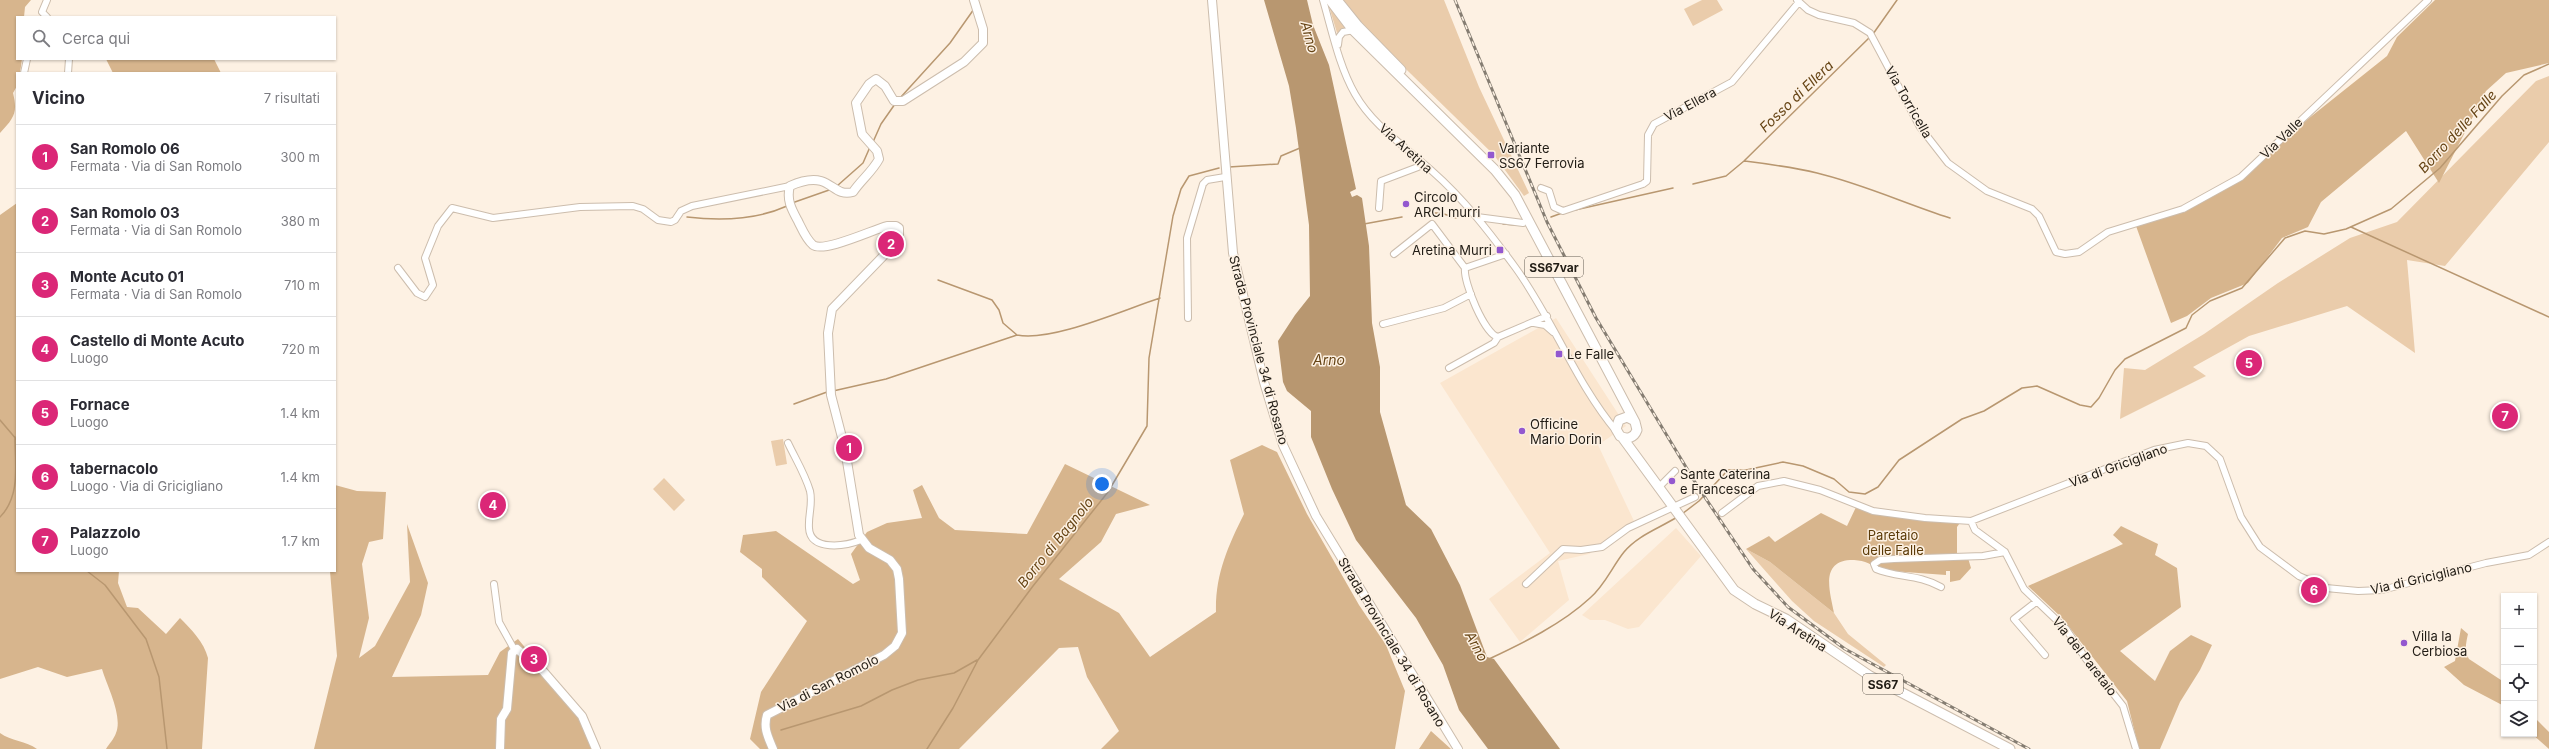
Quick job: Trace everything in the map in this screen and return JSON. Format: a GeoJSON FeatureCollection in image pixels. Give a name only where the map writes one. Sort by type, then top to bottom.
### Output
{"type":"FeatureCollection","features":[{"type":"Feature","properties":{"kind":"main road","name":"SS67var"},"geometry":{"type":"LineString","coordinates":[[1330,0],[1352,29],[1495,170]]}},
{"type":"Feature","properties":{"kind":"main road","name":"SS67var"},"geometry":{"type":"LineString","coordinates":[[1337,0],[1369,37],[1478,147],[1525,212],[1622,395],[1633,420]]}},
{"type":"Feature","properties":{"kind":"main road","name":"SS67var"},"geometry":{"type":"LineString","coordinates":[[1621,419],[1625,409],[1622,395]]}},
{"type":"Feature","properties":{"kind":"main road"},"geometry":{"type":"LineString","coordinates":[[1634,455],[1633,447],[1637,427],[1633,420],[1621,419],[1616,425],[1619,434],[1627,438],[1635,434]]}},
{"type":"Feature","properties":{"kind":"main road","name":"Via Aretina"},"geometry":{"type":"LineString","coordinates":[[1619,434],[1660,491],[1676,506],[1689,532],[1734,590],[1786,619],[1870,676],[2010,749]]}},
{"type":"Feature","properties":{"kind":"street"},"geometry":{"type":"LineString","coordinates":[[43,15],[47,0]]}},
{"type":"Feature","properties":{"kind":"street"},"geometry":{"type":"LineString","coordinates":[[398,268],[417,293],[425,297],[433,285],[425,258],[438,226],[452,208],[493,218],[580,207],[633,206],[643,209],[658,220],[671,222],[675,220],[681,211],[692,206],[790,186],[804,181],[820,180],[837,192],[845,194],[853,192],[861,181],[873,171],[879,159],[877,151],[862,134],[856,103],[869,84],[876,79],[885,86],[894,101],[903,101],[964,62],[983,43],[983,29],[974,0]]}},
{"type":"Feature","properties":{"kind":"street","name":"Strada Provinciale 34 di Rosano"},"geometry":{"type":"LineString","coordinates":[[1212,0],[1230,231],[1238,277],[1283,445],[1316,516],[1458,749]]}},
{"type":"Feature","properties":{"kind":"street","name":"Via Aretina"},"geometry":{"type":"LineString","coordinates":[[1323,0],[1338,50],[1351,85],[1366,110],[1422,162],[1477,217],[1506,254],[1547,316],[1606,418],[1619,434]]}},
{"type":"Feature","properties":{"kind":"street","name":"Via Valle"},"geometry":{"type":"LineString","coordinates":[[2108,232],[2183,209],[2241,177],[2428,0]]}},
{"type":"Feature","properties":{"kind":"street","name":"Via Torricella"},"geometry":{"type":"LineString","coordinates":[[1798,1],[1818,15],[1854,24],[1871,35],[1920,127],[1948,163],[1987,191],[2032,209],[2039,216],[2056,252],[2066,254],[2079,252],[2108,232]]}},
{"type":"Feature","properties":{"kind":"street","name":"Via Ellera"},"geometry":{"type":"LineString","coordinates":[[1541,188],[1549,191],[1554,207],[1563,211],[1643,184],[1647,181],[1648,135],[1654,124],[1732,82],[1798,1]]}},
{"type":"Feature","properties":{"kind":"street"},"geometry":{"type":"LineString","coordinates":[[1338,50],[1340,34],[1346,30],[1352,29],[1369,37]]}},
{"type":"Feature","properties":{"kind":"street"},"geometry":{"type":"LineString","coordinates":[[24,72],[27,60]]}},
{"type":"Feature","properties":{"kind":"street"},"geometry":{"type":"LineString","coordinates":[[68,72],[69,60]]}},
{"type":"Feature","properties":{"kind":"street"},"geometry":{"type":"LineString","coordinates":[[1379,208],[1382,181],[1418,167],[1422,162]]}},
{"type":"Feature","properties":{"kind":"street"},"geometry":{"type":"LineString","coordinates":[[1188,318],[1187,238],[1203,184],[1208,180],[1225,177]]}},
{"type":"Feature","properties":{"kind":"street"},"geometry":{"type":"LineString","coordinates":[[788,442],[810,491],[812,508],[809,529],[811,536],[821,544],[829,546],[850,544],[861,540],[845,449],[831,395],[828,320],[832,309],[893,246],[900,231],[899,228],[892,225],[825,248],[814,246],[807,238],[790,204],[790,186]]}},
{"type":"Feature","properties":{"kind":"street"},"geometry":{"type":"LineString","coordinates":[[1477,217],[1523,223]]}},
{"type":"Feature","properties":{"kind":"street"},"geometry":{"type":"LineString","coordinates":[[1394,254],[1432,224],[1465,268],[1464,275],[1488,332],[1498,337]]}},
{"type":"Feature","properties":{"kind":"street"},"geometry":{"type":"LineString","coordinates":[[1465,268],[1506,254]]}},
{"type":"Feature","properties":{"kind":"street"},"geometry":{"type":"LineString","coordinates":[[1383,324],[1444,308],[1471,294]]}},
{"type":"Feature","properties":{"kind":"street"},"geometry":{"type":"LineString","coordinates":[[1449,368],[1494,342],[1498,337],[1534,323],[1547,316]]}},
{"type":"Feature","properties":{"kind":"street"},"geometry":{"type":"LineString","coordinates":[[1534,323],[1544,325],[1558,337]]}},
{"type":"Feature","properties":{"kind":"street"},"geometry":{"type":"LineString","coordinates":[[1606,418],[1610,421],[1621,419]]}},
{"type":"Feature","properties":{"kind":"street","name":"Via di Gricigliano"},"geometry":{"type":"LineString","coordinates":[[1722,513],[1758,486],[1784,481],[1820,490],[1873,511],[1925,518],[1972,521],[2154,450],[2188,443],[2206,446],[2220,459],[2241,517],[2260,547],[2299,576],[2326,588],[2358,591],[2382,590],[2486,563],[2529,555],[2549,542]]}},
{"type":"Feature","properties":{"kind":"street"},"geometry":{"type":"LineString","coordinates":[[1660,491],[1675,471]]}},
{"type":"Feature","properties":{"kind":"street"},"geometry":{"type":"LineString","coordinates":[[1526,584],[1563,549],[1581,550],[1602,547],[1628,528],[1695,497]]}},
{"type":"Feature","properties":{"kind":"street","name":"Via del Paretaio"},"geometry":{"type":"LineString","coordinates":[[1972,521],[1975,530],[2005,552],[2024,589],[2066,629],[2086,659],[2124,706],[2136,749]]}},
{"type":"Feature","properties":{"kind":"street","name":"Via di San Romolo"},"geometry":{"type":"LineString","coordinates":[[774,749],[766,733],[765,723],[767,715],[884,655],[895,646],[902,633],[901,596],[897,569],[890,560],[861,540]]}},
{"type":"Feature","properties":{"kind":"street"},"geometry":{"type":"LineString","coordinates":[[1941,587],[1929,580],[1884,572],[1876,569],[1874,564],[1880,560],[1984,556],[2005,552]]}},
{"type":"Feature","properties":{"kind":"street"},"geometry":{"type":"LineString","coordinates":[[494,584],[499,622],[514,649],[522,651],[543,671],[582,716],[596,749]]}},
{"type":"Feature","properties":{"kind":"street"},"geometry":{"type":"LineString","coordinates":[[2036,602],[2014,619],[2045,655]]}},
{"type":"Feature","properties":{"kind":"street"},"geometry":{"type":"LineString","coordinates":[[500,749],[502,719],[507,709],[512,653],[514,649]]}},
{"type":"Feature","properties":{"kind":"shaded area"},"geometry":{"type":"Polygon","coordinates":[[[1340,0],[1444,0],[1479,87],[1529,193],[1524,196],[1494,155],[1369,33],[1340,0]]]}},
{"type":"Feature","properties":{"kind":"shaded area"},"geometry":{"type":"Polygon","coordinates":[[[1702,0],[1717,0],[1723,10],[1693,26],[1684,9],[1702,0]]]}},
{"type":"Feature","properties":{"kind":"shaded area"},"geometry":{"type":"Polygon","coordinates":[[[1328,3],[1346,27],[1337,33],[1328,3]]]}},
{"type":"Feature","properties":{"kind":"shaded area"},"geometry":{"type":"Polygon","coordinates":[[[2549,76],[2549,142],[2445,266],[2407,260],[2415,353],[2347,306],[2249,336],[2193,367],[2206,376],[2120,419],[2124,368],[2145,370],[2204,334],[2278,283],[2350,238],[2397,222],[2536,81],[2549,76]]]}},
{"type":"Feature","properties":{"kind":"shaded area"},"geometry":{"type":"Polygon","coordinates":[[[1556,318],[1626,426],[1598,445],[1634,521],[1589,554],[1558,561],[1569,600],[1520,642],[1489,599],[1550,553],[1440,383],[1556,318]]]}},
{"type":"Feature","properties":{"kind":"shaded area"},"geometry":{"type":"Polygon","coordinates":[[[783,439],[787,464],[776,466],[771,441],[783,439]]]}},
{"type":"Feature","properties":{"kind":"shaded area"},"geometry":{"type":"Polygon","coordinates":[[[664,478],[685,500],[674,511],[653,489],[664,478]]]}},
{"type":"Feature","properties":{"kind":"shaded area"},"geometry":{"type":"Polygon","coordinates":[[[1676,528],[1701,556],[1639,627],[1628,629],[1605,620],[1590,620],[1582,615],[1676,528]]]}},
{"type":"Feature","properties":{"kind":"shaded area"},"geometry":{"type":"Polygon","coordinates":[[[1746,549],[1770,562],[1834,613],[1848,634],[1886,665],[1884,667],[1814,621],[1792,601],[1746,549]]]}},
{"type":"Feature","properties":{"kind":"green space"},"geometry":{"type":"Polygon","coordinates":[[[0,0],[31,0],[25,7],[24,16],[16,16],[16,60],[22,60],[20,72],[16,72],[16,88],[13,93],[15,106],[14,115],[0,133],[0,0]]]}},
{"type":"Feature","properties":{"kind":"green space"},"geometry":{"type":"Polygon","coordinates":[[[2435,0],[2549,0],[2549,63],[2506,73],[2486,91],[2439,183],[2406,131],[2321,202],[2308,227],[2282,238],[2248,283],[2211,298],[2187,316],[2171,323],[2136,226],[2210,197],[2387,56],[2397,37],[2435,0]]]}},
{"type":"Feature","properties":{"kind":"green space"},"geometry":{"type":"Polygon","coordinates":[[[106,60],[214,60],[220,72],[112,72],[106,60]]]}},
{"type":"Feature","properties":{"kind":"green space"},"geometry":{"type":"Polygon","coordinates":[[[16,204],[16,572],[119,572],[118,583],[127,607],[138,608],[166,634],[180,618],[193,631],[200,641],[208,658],[202,749],[106,749],[113,739],[118,726],[114,701],[102,669],[67,677],[38,667],[0,679],[0,215],[16,204]]]}},
{"type":"Feature","properties":{"kind":"green space"},"geometry":{"type":"Polygon","coordinates":[[[1262,445],[1277,452],[1307,514],[1359,605],[1386,645],[1405,691],[1395,749],[1101,749],[1119,731],[1087,677],[1078,647],[1059,648],[959,749],[760,749],[750,739],[761,692],[807,621],[762,577],[762,569],[740,552],[743,535],[776,531],[853,584],[860,580],[851,554],[867,532],[887,523],[922,518],[913,490],[922,485],[939,518],[955,530],[1027,534],[1065,464],[1150,505],[1116,514],[1101,542],[1059,579],[1119,613],[1150,657],[1216,612],[1216,598],[1220,573],[1228,549],[1244,514],[1230,460],[1262,445]]]}},
{"type":"Feature","properties":{"kind":"green space"},"geometry":{"type":"Polygon","coordinates":[[[336,485],[357,491],[386,492],[383,539],[369,542],[362,564],[369,618],[359,658],[375,646],[410,582],[407,524],[428,583],[421,615],[392,677],[488,675],[500,652],[518,639],[582,716],[596,749],[314,749],[337,656],[330,572],[336,572],[336,485]]]}},
{"type":"Feature","properties":{"kind":"green space","name":"Paretaio delle Falle"},"geometry":{"type":"Polygon","coordinates":[[[1857,505],[1873,511],[1962,520],[1957,527],[1957,553],[1968,558],[1971,568],[1960,580],[1950,582],[1950,571],[1946,571],[1946,575],[1878,570],[1872,565],[1862,561],[1850,560],[1841,562],[1834,566],[1829,579],[1829,588],[1834,613],[1770,562],[1746,549],[1769,536],[1775,542],[1821,513],[1847,526],[1857,505]]]}},
{"type":"Feature","properties":{"kind":"green space"},"geometry":{"type":"Polygon","coordinates":[[[2121,526],[2158,544],[2155,555],[2177,568],[2181,607],[2120,651],[2155,681],[2170,651],[2191,635],[2212,645],[2200,670],[2180,702],[2160,749],[2139,749],[2127,701],[2062,618],[2028,586],[2123,544],[2113,535],[2121,526]]]}},
{"type":"Feature","properties":{"kind":"green space"},"geometry":{"type":"Polygon","coordinates":[[[2461,628],[2468,634],[2466,650],[2469,659],[2501,680],[2501,704],[2464,685],[2444,667],[2455,661],[2461,628]]]}},
{"type":"Feature","properties":{"kind":"green space"},"geometry":{"type":"Polygon","coordinates":[[[2537,720],[2549,732],[2549,749],[2535,737],[2537,737],[2537,720]]]}},
{"type":"Feature","properties":{"kind":"green space"},"geometry":{"type":"Polygon","coordinates":[[[1431,731],[1451,749],[1419,749],[1431,731]]]}},
{"type":"Feature","properties":{"kind":"green space"},"geometry":{"type":"Polygon","coordinates":[[[0,733],[9,738],[33,746],[37,749],[0,749],[0,733]]]}},
{"type":"Feature","properties":{"kind":"water","name":"Arno"},"geometry":{"type":"Polygon","coordinates":[[[1264,0],[1307,0],[1313,25],[1329,65],[1356,189],[1350,192],[1352,197],[1357,195],[1362,198],[1369,246],[1372,323],[1380,367],[1380,412],[1406,505],[1431,529],[1460,585],[1487,657],[1494,659],[1560,749],[1488,749],[1459,710],[1443,665],[1416,618],[1356,540],[1332,489],[1311,437],[1311,411],[1287,391],[1283,382],[1278,341],[1295,315],[1310,296],[1309,225],[1289,86],[1264,0]]]}},
{"type":"Feature","properties":{"kind":"waterway","name":"Fosso di Ellera"},"geometry":{"type":"LineString","coordinates":[[1873,34],[1897,0]]}},
{"type":"Feature","properties":{"kind":"waterway"},"geometry":{"type":"LineString","coordinates":[[900,98],[950,43],[974,9]]}},
{"type":"Feature","properties":{"kind":"waterway","name":"Fosso di Ellera"},"geometry":{"type":"LineString","coordinates":[[1693,184],[1726,176],[1744,161],[1870,37]]}},
{"type":"Feature","properties":{"kind":"waterway","name":"Borro delle Falle"},"geometry":{"type":"LineString","coordinates":[[1682,514],[1699,501],[1728,470],[1746,470],[1783,462],[1803,466],[1834,479],[1849,492],[1865,494],[1878,487],[1899,460],[1962,419],[1984,411],[2022,388],[2037,386],[2080,405],[2091,407],[2099,398],[2115,370],[2125,359],[2186,328],[2192,315],[2210,301],[2242,288],[2285,238],[2305,231],[2324,234],[2346,229],[2391,209],[2440,168],[2502,96],[2524,75],[2549,64]]}},
{"type":"Feature","properties":{"kind":"waterway"},"geometry":{"type":"LineString","coordinates":[[873,142],[881,124],[895,104]]}},
{"type":"Feature","properties":{"kind":"waterway"},"geometry":{"type":"LineString","coordinates":[[837,186],[863,163],[870,147]]}},
{"type":"Feature","properties":{"kind":"waterway","name":"Borro di Bagnolo"},"geometry":{"type":"LineString","coordinates":[[1229,167],[1278,164],[1281,156],[1300,148]]}},
{"type":"Feature","properties":{"kind":"waterway"},"geometry":{"type":"LineString","coordinates":[[1744,161],[1817,173],[1868,188],[1950,218]]}},
{"type":"Feature","properties":{"kind":"waterway","name":"Borro di Bagnolo"},"geometry":{"type":"LineString","coordinates":[[927,749],[953,708],[978,660],[1033,586],[1108,492],[1147,426],[1149,358],[1173,216],[1181,189],[1189,176],[1219,168]]}},
{"type":"Feature","properties":{"kind":"waterway","name":"Fosso di Ellera"},"geometry":{"type":"LineString","coordinates":[[1575,210],[1673,188]]}},
{"type":"Feature","properties":{"kind":"waterway"},"geometry":{"type":"LineString","coordinates":[[792,203],[832,189]]}},
{"type":"Feature","properties":{"kind":"waterway"},"geometry":{"type":"LineString","coordinates":[[687,217],[713,219],[751,217],[775,211],[787,206]]}},
{"type":"Feature","properties":{"kind":"waterway","name":"Fosso di Ellera"},"geometry":{"type":"LineString","coordinates":[[1427,213],[1441,213],[1456,218]]}},
{"type":"Feature","properties":{"kind":"waterway","name":"Fosso di Ellera"},"geometry":{"type":"LineString","coordinates":[[1551,217],[1562,213]]}},
{"type":"Feature","properties":{"kind":"waterway","name":"Fosso di Ellera"},"geometry":{"type":"LineString","coordinates":[[1364,224],[1402,217]]}},
{"type":"Feature","properties":{"kind":"waterway","name":"Fosso di Ellera"},"geometry":{"type":"LineString","coordinates":[[1503,224],[1516,225]]}},
{"type":"Feature","properties":{"kind":"waterway"},"geometry":{"type":"LineString","coordinates":[[2351,227],[2549,317]]}},
{"type":"Feature","properties":{"kind":"waterway"},"geometry":{"type":"LineString","coordinates":[[938,280],[992,300],[999,310],[1003,323],[1017,335]]}},
{"type":"Feature","properties":{"kind":"waterway"},"geometry":{"type":"LineString","coordinates":[[833,391],[886,379],[1017,335],[1032,336],[1068,330],[1160,298]]}},
{"type":"Feature","properties":{"kind":"waterway"},"geometry":{"type":"LineString","coordinates":[[794,404],[827,392]]}},
{"type":"Feature","properties":{"kind":"waterway"},"geometry":{"type":"LineString","coordinates":[[0,420],[16,439]]}},
{"type":"Feature","properties":{"kind":"waterway"},"geometry":{"type":"LineString","coordinates":[[0,517],[7,509],[14,490],[16,469],[15,437]]}},
{"type":"Feature","properties":{"kind":"waterway","name":"Borro delle Falle"},"geometry":{"type":"LineString","coordinates":[[1489,659],[1555,625],[1579,607],[1595,593],[1624,552],[1630,546],[1642,536],[1677,517]]}},
{"type":"Feature","properties":{"kind":"waterway"},"geometry":{"type":"LineString","coordinates":[[88,572],[105,585],[146,639],[159,677],[167,749]]}},
{"type":"Feature","properties":{"kind":"waterway"},"geometry":{"type":"LineString","coordinates":[[781,730],[861,706],[892,690],[918,680],[954,673],[977,660]]}},
{"type":"Feature","properties":{"kind":"railway"},"geometry":{"type":"LineString","coordinates":[[1455,0],[1547,222],[1596,318],[1698,487],[1753,569],[1788,607],[1845,649],[2029,749]]}},
{"type":"Feature","properties":{"kind":"place","name":"Variante SS67 Ferrovia"},"geometry":{"type":"Point","coordinates":[1491,155]}},
{"type":"Feature","properties":{"kind":"place","name":"Circolo ARCI murri"},"geometry":{"type":"Point","coordinates":[1406,204]}},
{"type":"Feature","properties":{"kind":"place","name":"San Romolo 03"},"geometry":{"type":"Point","coordinates":[891,244]}},
{"type":"Feature","properties":{"kind":"place","name":"Aretina Murri"},"geometry":{"type":"Point","coordinates":[1500,250]}},
{"type":"Feature","properties":{"kind":"place","name":"Le Falle"},"geometry":{"type":"Point","coordinates":[1559,354]}},
{"type":"Feature","properties":{"kind":"place","name":"Fornace"},"geometry":{"type":"Point","coordinates":[2249,363]}},
{"type":"Feature","properties":{"kind":"place","name":"Palazzolo"},"geometry":{"type":"Point","coordinates":[2505,416]}},
{"type":"Feature","properties":{"kind":"place","name":"Officine Mario Dorin"},"geometry":{"type":"Point","coordinates":[1522,431]}},
{"type":"Feature","properties":{"kind":"place","name":"San Romolo 06"},"geometry":{"type":"Point","coordinates":[849,448]}},
{"type":"Feature","properties":{"kind":"place","name":"Sante Caterina e Francesca"},"geometry":{"type":"Point","coordinates":[1672,481]}},
{"type":"Feature","properties":{"kind":"place","name":"Castello di Monte Acuto"},"geometry":{"type":"Point","coordinates":[493,505]}},
{"type":"Feature","properties":{"kind":"place","name":"tabernacolo"},"geometry":{"type":"Point","coordinates":[2314,590]}},
{"type":"Feature","properties":{"kind":"place","name":"Villa la Cerbiosa"},"geometry":{"type":"Point","coordinates":[2404,643]}},
{"type":"Feature","properties":{"kind":"place","name":"Monte Acuto 01"},"geometry":{"type":"Point","coordinates":[534,659]}}]}
